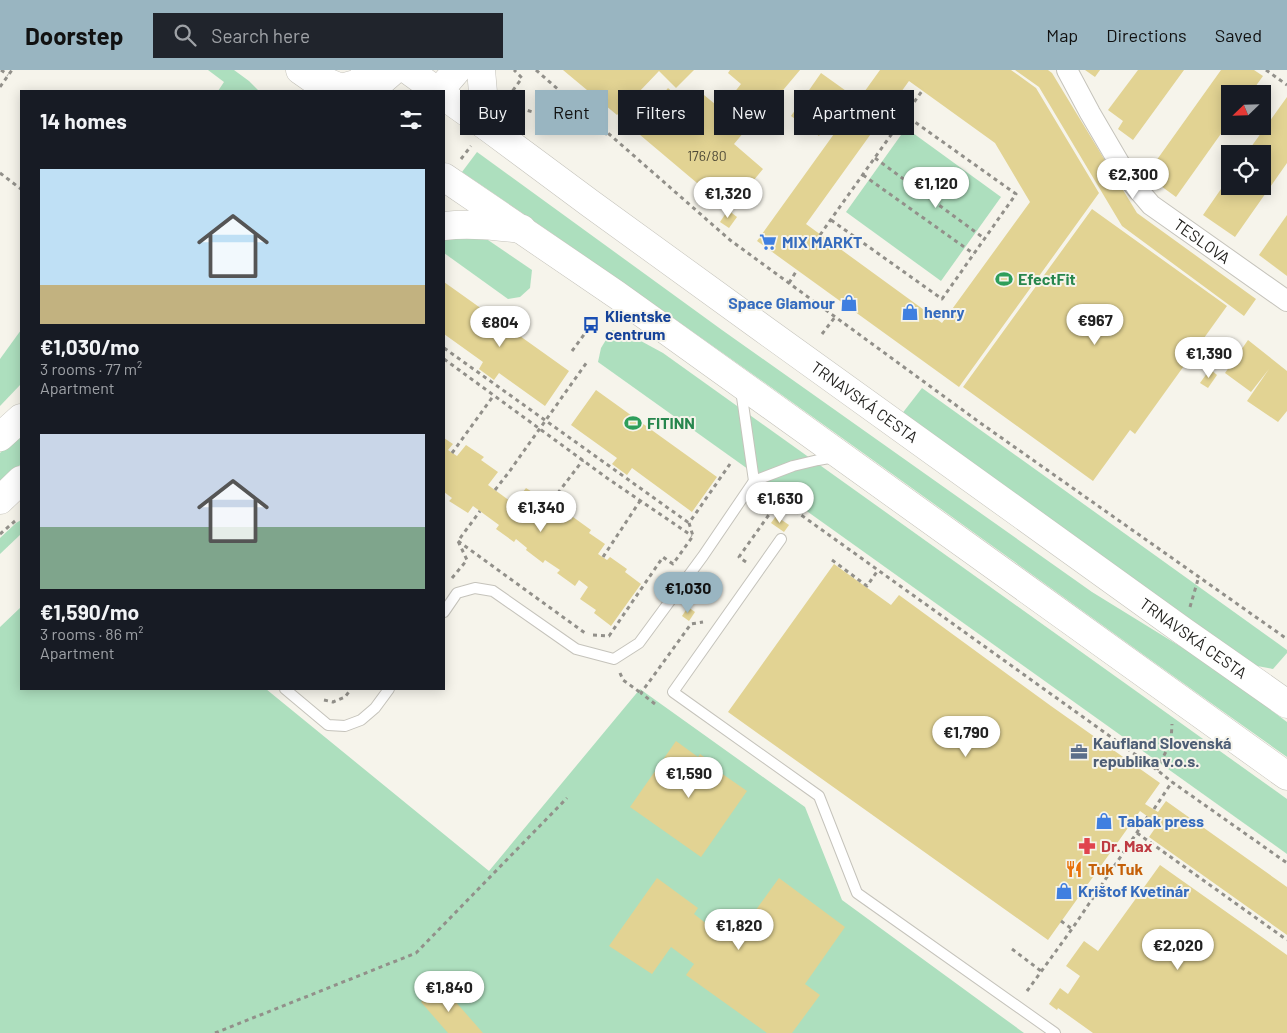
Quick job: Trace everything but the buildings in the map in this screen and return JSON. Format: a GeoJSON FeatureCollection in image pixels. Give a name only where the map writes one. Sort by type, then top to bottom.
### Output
{"type":"FeatureCollection","features":[{"type":"Feature","properties":{"kind":"main road"},"geometry":{"type":"LineString","coordinates":[[301,71],[341,88],[359,83],[368,70]]}},
{"type":"Feature","properties":{"kind":"main road"},"geometry":{"type":"LineString","coordinates":[[371,90],[394,70]]}},
{"type":"Feature","properties":{"kind":"main road"},"geometry":{"type":"LineString","coordinates":[[408,70],[437,90]]}},
{"type":"Feature","properties":{"kind":"main road"},"geometry":{"type":"LineString","coordinates":[[439,90],[457,70]]}},
{"type":"Feature","properties":{"kind":"main road"},"geometry":{"type":"LineString","coordinates":[[481,70],[483,90]]}},
{"type":"Feature","properties":{"kind":"main road"},"geometry":{"type":"LineString","coordinates":[[301,71],[329,90]]}},
{"type":"Feature","properties":{"kind":"main road","name":"TRNAVSKÁ CESTA"},"geometry":{"type":"LineString","coordinates":[[445,97],[460,107]]}},
{"type":"Feature","properties":{"kind":"main road","name":"TRNAVSKÁ CESTA"},"geometry":{"type":"LineString","coordinates":[[498,135],[762,328],[1287,704]]}},
{"type":"Feature","properties":{"kind":"main road"},"geometry":{"type":"LineString","coordinates":[[445,178],[617,295],[1287,776]]}},
{"type":"Feature","properties":{"kind":"main road"},"geometry":{"type":"LineString","coordinates":[[445,226],[468,225],[522,229]]}},
{"type":"Feature","properties":{"kind":"main road"},"geometry":{"type":"LineString","coordinates":[[0,437],[20,419]]}},
{"type":"Feature","properties":{"kind":"main road"},"geometry":{"type":"LineString","coordinates":[[7,508],[20,482]]}},
{"type":"Feature","properties":{"kind":"street","name":"TESLOVA"},"geometry":{"type":"LineString","coordinates":[[1067,70],[1128,178],[1151,205],[1287,301]]}},
{"type":"Feature","properties":{"kind":"lane"},"geometry":{"type":"LineString","coordinates":[[740,384],[754,481]]}},
{"type":"Feature","properties":{"kind":"lane"},"geometry":{"type":"LineString","coordinates":[[445,611],[457,593],[475,588],[493,590],[576,649],[614,659],[639,643],[703,556],[754,481],[794,466],[840,456]]}},
{"type":"Feature","properties":{"kind":"lane"},"geometry":{"type":"LineString","coordinates":[[781,539],[673,692],[819,796],[857,892],[1056,1033]]}},
{"type":"Feature","properties":{"kind":"lane"},"geometry":{"type":"LineString","coordinates":[[285,690],[328,725],[345,726],[361,720],[375,708],[388,690]]}},
{"type":"Feature","properties":{"kind":"path"},"geometry":{"type":"LineString","coordinates":[[1,70],[8,75]]}},
{"type":"Feature","properties":{"kind":"path"},"geometry":{"type":"LineString","coordinates":[[0,87],[12,70]]}},
{"type":"Feature","properties":{"kind":"path"},"geometry":{"type":"LineString","coordinates":[[514,70],[522,78]]}},
{"type":"Feature","properties":{"kind":"path"},"geometry":{"type":"LineString","coordinates":[[536,70],[730,240],[995,432],[1287,639]]}},
{"type":"Feature","properties":{"kind":"path"},"geometry":{"type":"LineString","coordinates":[[1266,70],[1287,85]]}},
{"type":"Feature","properties":{"kind":"path"},"geometry":{"type":"LineString","coordinates":[[914,102],[922,91]]}},
{"type":"Feature","properties":{"kind":"path"},"geometry":{"type":"LineString","coordinates":[[525,109],[610,134]]}},
{"type":"Feature","properties":{"kind":"path"},"geometry":{"type":"LineString","coordinates":[[831,220],[942,299],[1016,194],[914,121]]}},
{"type":"Feature","properties":{"kind":"path"},"geometry":{"type":"LineString","coordinates":[[820,235],[891,135]]}},
{"type":"Feature","properties":{"kind":"path"},"geometry":{"type":"LineString","coordinates":[[875,158],[985,239]]}},
{"type":"Feature","properties":{"kind":"path"},"geometry":{"type":"LineString","coordinates":[[0,173],[20,188]]}},
{"type":"Feature","properties":{"kind":"path"},"geometry":{"type":"LineString","coordinates":[[862,175],[974,254]]}},
{"type":"Feature","properties":{"kind":"path"},"geometry":{"type":"LineString","coordinates":[[788,283],[797,270]]}},
{"type":"Feature","properties":{"kind":"path"},"geometry":{"type":"LineString","coordinates":[[822,334],[835,316]]}},
{"type":"Feature","properties":{"kind":"path"},"geometry":{"type":"LineString","coordinates":[[572,351],[591,324]]}},
{"type":"Feature","properties":{"kind":"path"},"geometry":{"type":"LineString","coordinates":[[445,349],[689,523],[693,536]]}},
{"type":"Feature","properties":{"kind":"path"},"geometry":{"type":"LineString","coordinates":[[445,361],[640,501],[693,536]]}},
{"type":"Feature","properties":{"kind":"path"},"geometry":{"type":"LineString","coordinates":[[495,490],[587,362]]}},
{"type":"Feature","properties":{"kind":"path"},"geometry":{"type":"LineString","coordinates":[[452,453],[494,395]]}},
{"type":"Feature","properties":{"kind":"path"},"geometry":{"type":"LineString","coordinates":[[548,506],[583,460]]}},
{"type":"Feature","properties":{"kind":"path"},"geometry":{"type":"LineString","coordinates":[[689,523],[730,464]]}},
{"type":"Feature","properties":{"kind":"path"},"geometry":{"type":"LineString","coordinates":[[766,490],[1287,863]]}},
{"type":"Feature","properties":{"kind":"path"},"geometry":{"type":"LineString","coordinates":[[750,566],[739,558],[780,499]]}},
{"type":"Feature","properties":{"kind":"path"},"geometry":{"type":"LineString","coordinates":[[603,557],[640,501]]}},
{"type":"Feature","properties":{"kind":"path"},"geometry":{"type":"LineString","coordinates":[[0,534],[7,508]]}},
{"type":"Feature","properties":{"kind":"path"},"geometry":{"type":"LineString","coordinates":[[458,541],[480,511]]}},
{"type":"Feature","properties":{"kind":"path"},"geometry":{"type":"LineString","coordinates":[[458,541],[588,635],[609,636],[663,557],[673,564],[693,536]]}},
{"type":"Feature","properties":{"kind":"path"},"geometry":{"type":"LineString","coordinates":[[450,581],[467,560],[458,541]]}},
{"type":"Feature","properties":{"kind":"path"},"geometry":{"type":"LineString","coordinates":[[832,560],[867,586],[878,570]]}},
{"type":"Feature","properties":{"kind":"path"},"geometry":{"type":"LineString","coordinates":[[641,693],[691,624],[704,622]]}},
{"type":"Feature","properties":{"kind":"path"},"geometry":{"type":"LineString","coordinates":[[614,659],[624,680],[655,704]]}},
{"type":"Feature","properties":{"kind":"path"},"geometry":{"type":"LineString","coordinates":[[316,698],[333,702],[345,697],[350,690]]}},
{"type":"Feature","properties":{"kind":"path"},"geometry":{"type":"LineString","coordinates":[[1154,809],[1172,782]]}},
{"type":"Feature","properties":{"kind":"path"},"geometry":{"type":"LineString","coordinates":[[215,1033],[416,953],[567,798]]}},
{"type":"Feature","properties":{"kind":"path"},"geometry":{"type":"LineString","coordinates":[[1027,991],[1072,929],[1148,816]]}},
{"type":"Feature","properties":{"kind":"path"},"geometry":{"type":"LineString","coordinates":[[1137,833],[1287,940]]}},
{"type":"Feature","properties":{"kind":"path"},"geometry":{"type":"LineString","coordinates":[[1061,921],[1072,929]]}},
{"type":"Feature","properties":{"kind":"path"},"geometry":{"type":"LineString","coordinates":[[1012,949],[1041,971]]}},
{"type":"Feature","properties":{"kind":"green space"},"geometry":{"type":"Polygon","coordinates":[[[208,70],[234,70],[258,90],[219,90],[224,82],[208,70]]]}},
{"type":"Feature","properties":{"kind":"green space"},"geometry":{"type":"Polygon","coordinates":[[[914,134],[1001,197],[941,281],[846,212],[901,135],[914,134]]]}},
{"type":"Feature","properties":{"kind":"green space"},"geometry":{"type":"Polygon","coordinates":[[[477,152],[722,330],[1092,592],[1212,666],[1287,722],[1287,757],[773,389],[462,172],[477,152]]]}},
{"type":"Feature","properties":{"kind":"green space"},"geometry":{"type":"Polygon","coordinates":[[[445,235],[470,235],[488,240],[532,270],[530,288],[520,297],[508,299],[445,254],[445,235]]]}},
{"type":"Feature","properties":{"kind":"green space"},"geometry":{"type":"Polygon","coordinates":[[[612,330],[628,334],[663,353],[1287,799],[1287,854],[598,362],[601,348],[612,330]]]}},
{"type":"Feature","properties":{"kind":"green space"},"geometry":{"type":"Polygon","coordinates":[[[20,331],[20,385],[0,406],[0,359],[20,331]]]}},
{"type":"Feature","properties":{"kind":"green space"},"geometry":{"type":"Polygon","coordinates":[[[922,388],[1287,650],[1287,653],[1273,669],[1252,665],[901,415],[922,388]]]}},
{"type":"Feature","properties":{"kind":"green space"},"geometry":{"type":"Polygon","coordinates":[[[20,434],[20,465],[0,483],[0,453],[20,434]]]}},
{"type":"Feature","properties":{"kind":"green space"},"geometry":{"type":"Polygon","coordinates":[[[20,521],[20,535],[0,554],[0,538],[20,521]]]}},
{"type":"Feature","properties":{"kind":"green space"},"geometry":{"type":"Polygon","coordinates":[[[20,608],[20,690],[267,690],[489,871],[640,689],[805,807],[842,900],[1024,1033],[0,1033],[0,627],[20,608]]]}},
{"type":"Feature","properties":{"kind":"place","name":"MIX MARKT"},"geometry":{"type":"Point","coordinates":[768,242]}},
{"type":"Feature","properties":{"kind":"place","name":"EfectFit"},"geometry":{"type":"Point","coordinates":[1004,279]}},
{"type":"Feature","properties":{"kind":"place","name":"Space Glamour"},"geometry":{"type":"Point","coordinates":[849,303]}},
{"type":"Feature","properties":{"kind":"place","name":"henry"},"geometry":{"type":"Point","coordinates":[910,312]}},
{"type":"Feature","properties":{"kind":"place","name":"Klientske centrum"},"geometry":{"type":"Point","coordinates":[591,325]}},
{"type":"Feature","properties":{"kind":"place","name":"FITINN"},"geometry":{"type":"Point","coordinates":[633,423]}},
{"type":"Feature","properties":{"kind":"place","name":"Kaufland Slovenská republika v.o.s."},"geometry":{"type":"Point","coordinates":[1079,752]}},
{"type":"Feature","properties":{"kind":"place","name":"Tabak press"},"geometry":{"type":"Point","coordinates":[1104,821]}},
{"type":"Feature","properties":{"kind":"place","name":"Dr. Max"},"geometry":{"type":"Point","coordinates":[1087,846]}},
{"type":"Feature","properties":{"kind":"place","name":"Tuk Tuk"},"geometry":{"type":"Point","coordinates":[1074,869]}},
{"type":"Feature","properties":{"kind":"place","name":"Krištof Kvetinár"},"geometry":{"type":"Point","coordinates":[1064,891]}}]}
